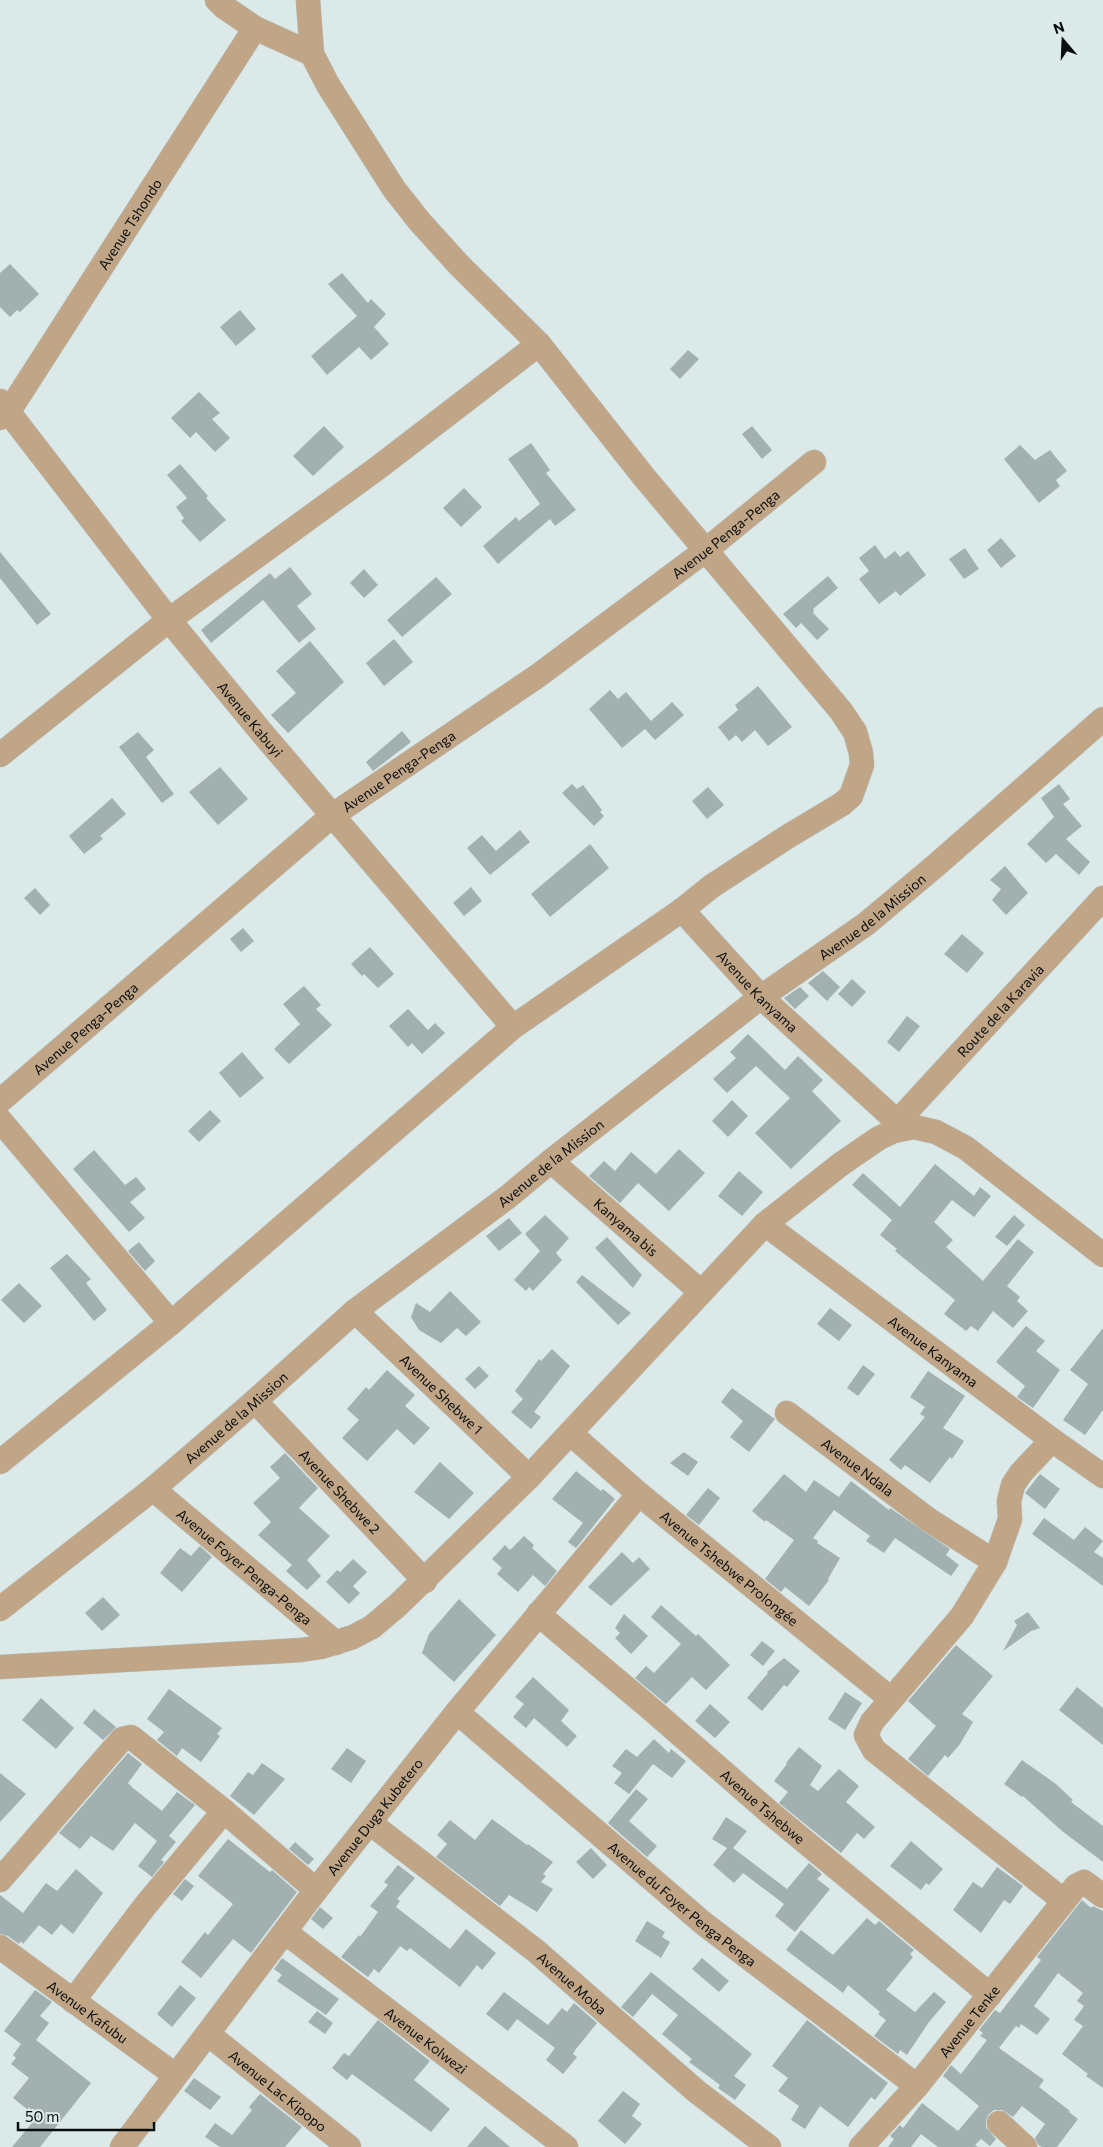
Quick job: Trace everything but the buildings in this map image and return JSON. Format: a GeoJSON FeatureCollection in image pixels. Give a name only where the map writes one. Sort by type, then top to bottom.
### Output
{"type":"FeatureCollection","features":[{"type":"Feature","properties":{"kind":"street"},"geometry":{"type":"LineString","coordinates":[[218,0],[224,7],[255,28],[312,54]]}},
{"type":"Feature","properties":{"kind":"street"},"geometry":{"type":"LineString","coordinates":[[0,1462],[171,1323],[513,1027],[682,910],[712,886],[842,804],[851,796],[862,765],[859,742],[851,723],[644,477],[539,344],[460,266],[420,222],[389,181],[328,86],[312,54],[308,0]]}},
{"type":"Feature","properties":{"kind":"street","name":"Avenue Tshondo"},"geometry":{"type":"LineString","coordinates":[[3,410],[255,28]]}},
{"type":"Feature","properties":{"kind":"street"},"geometry":{"type":"LineString","coordinates":[[0,755],[169,620],[379,467],[539,344]]}},
{"type":"Feature","properties":{"kind":"street","name":"Avenue Kabuyi"},"geometry":{"type":"LineString","coordinates":[[3,410],[262,734],[513,1027]]}},
{"type":"Feature","properties":{"kind":"street","name":"Avenue Penga-Penga"},"geometry":{"type":"LineString","coordinates":[[0,1101],[333,815],[539,675],[706,550],[814,462]]}},
{"type":"Feature","properties":{"kind":"street","name":"Avenue de la Mission"},"geometry":{"type":"LineString","coordinates":[[0,1608],[153,1489],[355,1311],[509,1196],[551,1160],[761,997],[866,924],[941,862],[1103,719]]}},
{"type":"Feature","properties":{"kind":"street","name":"Route de la Karavia"},"geometry":{"type":"LineString","coordinates":[[901,1125],[1103,898]]}},
{"type":"Feature","properties":{"kind":"street","name":"Avenue Kanyama"},"geometry":{"type":"LineString","coordinates":[[682,910],[761,997],[901,1125]]}},
{"type":"Feature","properties":{"kind":"street"},"geometry":{"type":"LineString","coordinates":[[0,1120],[171,1323]]}},
{"type":"Feature","properties":{"kind":"street"},"geometry":{"type":"LineString","coordinates":[[0,1667],[301,1650],[336,1643],[372,1627],[425,1581],[529,1477],[765,1224],[857,1152],[901,1125],[936,1132],[966,1148],[1103,1255]]}},
{"type":"Feature","properties":{"kind":"street","name":"Kanyama bis"},"geometry":{"type":"LineString","coordinates":[[551,1160],[701,1292]]}},
{"type":"Feature","properties":{"kind":"street","name":"Avenue Kanyama"},"geometry":{"type":"LineString","coordinates":[[765,1224],[1052,1440],[1103,1476]]}},
{"type":"Feature","properties":{"kind":"street","name":"Avenue Shebwe 1"},"geometry":{"type":"LineString","coordinates":[[355,1311],[529,1477]]}},
{"type":"Feature","properties":{"kind":"street","name":"Avenue Shebwe 2"},"geometry":{"type":"LineString","coordinates":[[255,1401],[425,1581]]}},
{"type":"Feature","properties":{"kind":"street","name":"Avenue Ndala"},"geometry":{"type":"LineString","coordinates":[[787,1413],[929,1520],[995,1562]]}},
{"type":"Feature","properties":{"kind":"street","name":"Avenue Tshebwe Prolongée"},"geometry":{"type":"LineString","coordinates":[[570,1433],[639,1494],[891,1699]]}},
{"type":"Feature","properties":{"kind":"street"},"geometry":{"type":"LineString","coordinates":[[1052,1440],[1021,1473],[1013,1485],[1009,1501],[1010,1519],[995,1562],[962,1616],[891,1699],[868,1729],[867,1738],[874,1750],[1068,1896],[1076,1886],[1084,1882],[1103,1896]]}},
{"type":"Feature","properties":{"kind":"street","name":"Avenue Foyer Penga-Penga"},"geometry":{"type":"LineString","coordinates":[[153,1489],[336,1643]]}},
{"type":"Feature","properties":{"kind":"street","name":"Avenue Duga Kubetero"},"geometry":{"type":"LineString","coordinates":[[130,2144],[175,2075],[316,1890],[457,1712],[639,1494]]}},
{"type":"Feature","properties":{"kind":"street","name":"Avenue Tshebwe"},"geometry":{"type":"LineString","coordinates":[[538,1614],[768,1811],[990,1995]]}},
{"type":"Feature","properties":{"kind":"street","name":"Avenue du Foyer Penga Penga"},"geometry":{"type":"LineString","coordinates":[[457,1712],[703,1923],[917,2086]]}},
{"type":"Feature","properties":{"kind":"street"},"geometry":{"type":"LineString","coordinates":[[0,1880],[122,1738],[126,1737],[134,1738],[224,1811],[316,1890]]}},
{"type":"Feature","properties":{"kind":"street"},"geometry":{"type":"LineString","coordinates":[[72,2001],[145,1906],[224,1811]]}},
{"type":"Feature","properties":{"kind":"street","name":"Avenue Moba"},"geometry":{"type":"LineString","coordinates":[[370,1822],[536,1951],[696,2090],[769,2147]]}},
{"type":"Feature","properties":{"kind":"street","name":"Avenue Tenke"},"geometry":{"type":"LineString","coordinates":[[862,2147],[917,2086],[1068,1896]]}},
{"type":"Feature","properties":{"kind":"street","name":"Avenue Kolwezi"},"geometry":{"type":"LineString","coordinates":[[285,1932],[566,2147]]}},
{"type":"Feature","properties":{"kind":"street","name":"Avenue Kafubu"},"geometry":{"type":"LineString","coordinates":[[0,1947],[175,2075]]}},
{"type":"Feature","properties":{"kind":"street","name":"Avenue Lac Kipopo"},"geometry":{"type":"LineString","coordinates":[[208,2034],[349,2147]]}},
{"type":"Feature","properties":{"kind":"street"},"geometry":{"type":"LineString","coordinates":[[999,2123],[1025,2147]]}}]}
